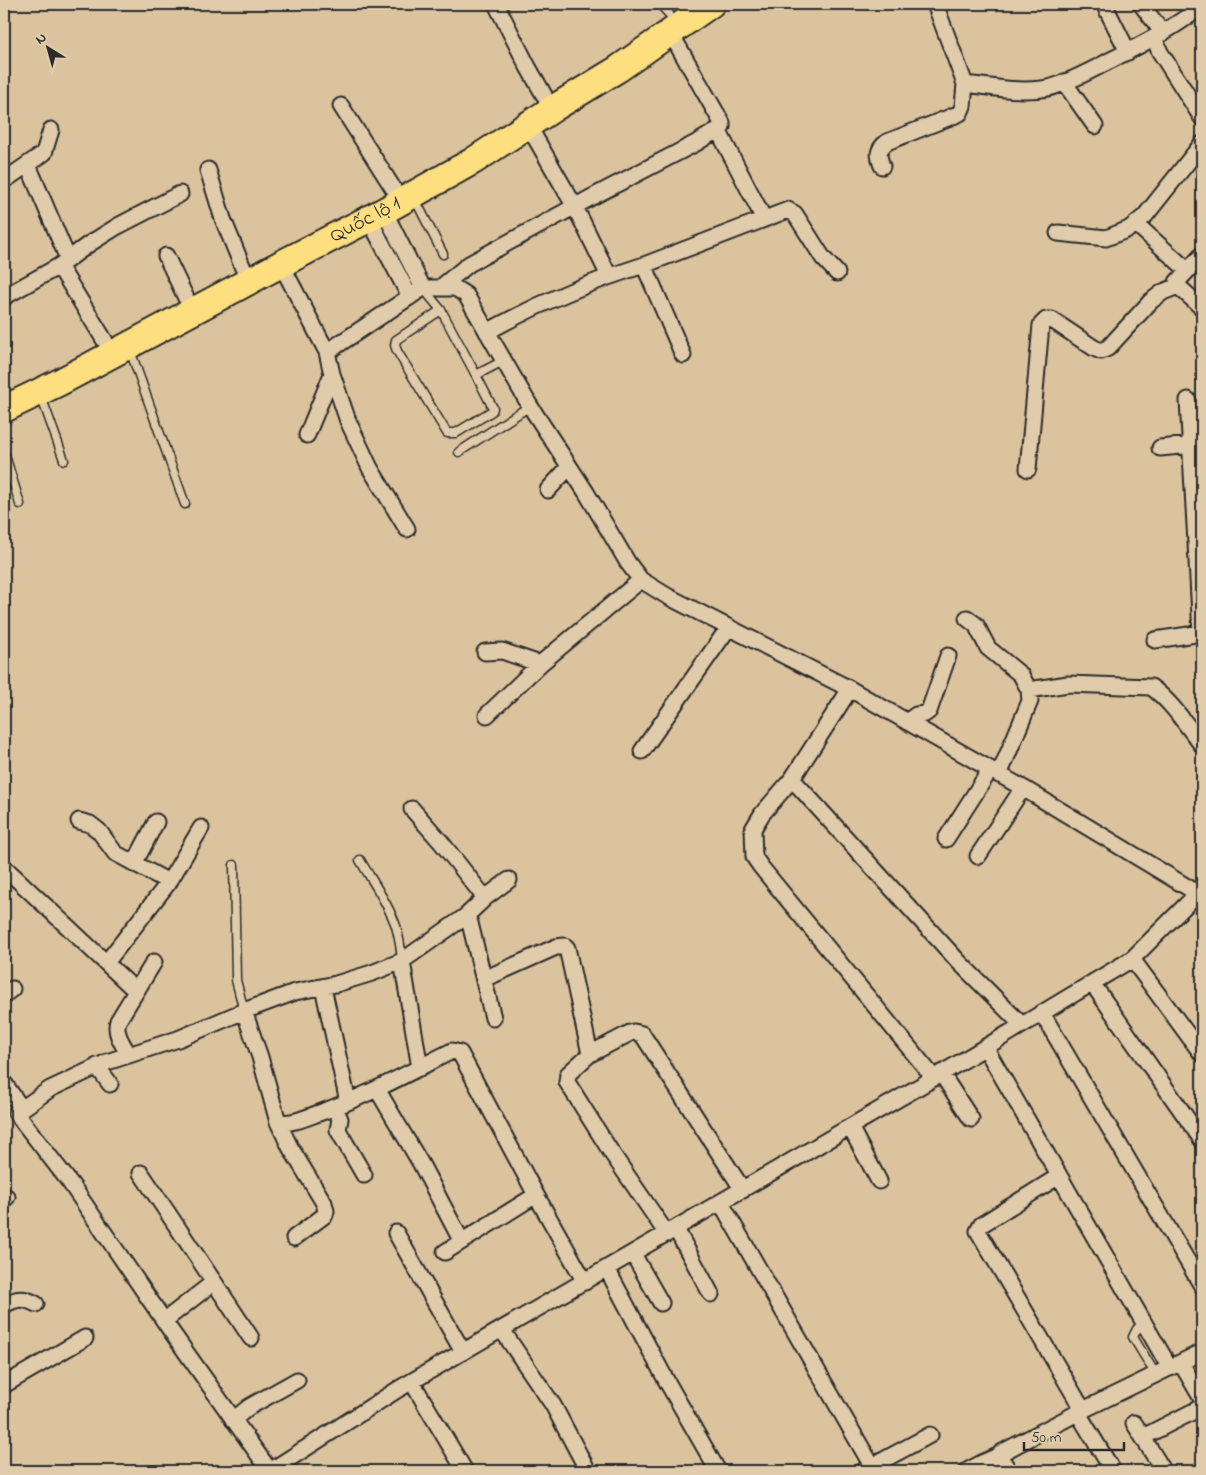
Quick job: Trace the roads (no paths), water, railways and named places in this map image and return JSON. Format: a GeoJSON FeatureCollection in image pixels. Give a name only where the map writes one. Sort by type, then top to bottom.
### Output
{"type":"FeatureCollection","features":[{"type":"Feature","properties":{"kind":"highway","name":"Quốc lộ 1"},"geometry":{"type":"LineString","coordinates":[[4,409],[39,392],[186,298],[243,268],[390,203],[412,178],[472,142],[671,14],[711,4]]}},
{"type":"Feature","properties":{"kind":"highway","name":"Quốc lộ 1"},"geometry":{"type":"LineString","coordinates":[[4,390],[117,343],[281,264],[390,203],[473,161],[618,69],[671,14]]}},
{"type":"Feature","properties":{"kind":"street"},"geometry":{"type":"LineString","coordinates":[[496,4],[544,95]]}},
{"type":"Feature","properties":{"kind":"street"},"geometry":{"type":"LineString","coordinates":[[882,166],[878,154],[880,148],[886,142],[960,113],[964,106],[965,84],[935,4]]}},
{"type":"Feature","properties":{"kind":"street"},"geometry":{"type":"LineString","coordinates":[[1104,4],[1128,52]]}},
{"type":"Feature","properties":{"kind":"street"},"geometry":{"type":"LineString","coordinates":[[1140,4],[1159,35],[1160,52],[1202,118]]}},
{"type":"Feature","properties":{"kind":"street"},"geometry":{"type":"LineString","coordinates":[[965,84],[1022,90],[1052,86],[1090,72],[1128,52],[1184,20],[1202,6]]}},
{"type":"Feature","properties":{"kind":"street"},"geometry":{"type":"LineString","coordinates":[[441,287],[469,264],[722,127],[722,123],[671,14]]}},
{"type":"Feature","properties":{"kind":"street"},"geometry":{"type":"LineString","coordinates":[[1064,82],[1095,126]]}},
{"type":"Feature","properties":{"kind":"street"},"geometry":{"type":"LineString","coordinates":[[340,106],[390,203],[423,288]]}},
{"type":"Feature","properties":{"kind":"street"},"geometry":{"type":"LineString","coordinates":[[528,125],[575,207],[609,276]]}},
{"type":"Feature","properties":{"kind":"street"},"geometry":{"type":"LineString","coordinates":[[8,178],[44,153],[51,130]]}},
{"type":"Feature","properties":{"kind":"street"},"geometry":{"type":"LineString","coordinates":[[718,130],[764,219]]}},
{"type":"Feature","properties":{"kind":"street"},"geometry":{"type":"LineString","coordinates":[[1058,233],[1106,238],[1129,229],[1146,216],[1202,144]]}},
{"type":"Feature","properties":{"kind":"street"},"geometry":{"type":"LineString","coordinates":[[28,165],[64,262],[117,343]]}},
{"type":"Feature","properties":{"kind":"street"},"geometry":{"type":"LineString","coordinates":[[208,170],[223,219],[243,268]]}},
{"type":"Feature","properties":{"kind":"street"},"geometry":{"type":"LineString","coordinates":[[4,297],[64,262],[118,226],[180,194]]}},
{"type":"Feature","properties":{"kind":"street"},"geometry":{"type":"LineString","coordinates":[[390,203],[410,297]]}},
{"type":"Feature","properties":{"kind":"street"},"geometry":{"type":"LineString","coordinates":[[487,332],[544,302],[788,210],[791,211],[823,258],[837,273]]}},
{"type":"Feature","properties":{"kind":"street"},"geometry":{"type":"LineString","coordinates":[[1136,224],[1187,270]]}},
{"type":"Feature","properties":{"kind":"street"},"geometry":{"type":"LineString","coordinates":[[1178,286],[1179,278],[1202,255]]}},
{"type":"Feature","properties":{"kind":"street"},"geometry":{"type":"LineString","coordinates":[[166,256],[186,298]]}},
{"type":"Feature","properties":{"kind":"street"},"geometry":{"type":"LineString","coordinates":[[281,264],[328,352],[332,374],[348,421],[370,468],[407,529]]}},
{"type":"Feature","properties":{"kind":"street"},"geometry":{"type":"LineString","coordinates":[[644,265],[683,355]]}},
{"type":"Feature","properties":{"kind":"street"},"geometry":{"type":"LineString","coordinates":[[1178,286],[1200,306]]}},
{"type":"Feature","properties":{"kind":"street"},"geometry":{"type":"LineString","coordinates":[[1028,469],[1039,340],[1042,326],[1046,320],[1052,320],[1101,351],[1108,348],[1151,301],[1163,292],[1178,286]]}},
{"type":"Feature","properties":{"kind":"street"},"geometry":{"type":"LineString","coordinates":[[4,1083],[14,1113],[71,1184],[164,1321],[270,1471],[412,1382],[721,1203],[1132,959],[1200,895],[1023,788],[850,689],[654,589],[641,580],[628,563],[530,406],[466,295],[455,288],[423,288],[328,352]]}},
{"type":"Feature","properties":{"kind":"street"},"geometry":{"type":"LineString","coordinates":[[307,435],[332,374]]}},
{"type":"Feature","properties":{"kind":"street"},"geometry":{"type":"LineString","coordinates":[[1155,640],[1202,633],[1188,400]]}},
{"type":"Feature","properties":{"kind":"street"},"geometry":{"type":"LineString","coordinates":[[1160,448],[1191,445]]}},
{"type":"Feature","properties":{"kind":"street"},"geometry":{"type":"LineString","coordinates":[[548,490],[569,467]]}},
{"type":"Feature","properties":{"kind":"street"},"geometry":{"type":"LineString","coordinates":[[487,715],[540,664],[641,580]]}},
{"type":"Feature","properties":{"kind":"street"},"geometry":{"type":"LineString","coordinates":[[946,839],[994,772],[1030,701],[1029,690],[1021,675],[988,648],[976,625],[967,618]]}},
{"type":"Feature","properties":{"kind":"street"},"geometry":{"type":"LineString","coordinates":[[642,751],[729,627]]}},
{"type":"Feature","properties":{"kind":"street"},"geometry":{"type":"LineString","coordinates":[[485,652],[502,651],[540,664]]}},
{"type":"Feature","properties":{"kind":"street"},"geometry":{"type":"LineString","coordinates":[[907,722],[916,715],[925,714],[929,711],[948,656]]}},
{"type":"Feature","properties":{"kind":"street"},"geometry":{"type":"LineString","coordinates":[[1029,690],[1068,684],[1150,686],[1160,693],[1185,721],[1202,745]]}},
{"type":"Feature","properties":{"kind":"street"},"geometry":{"type":"LineString","coordinates":[[850,689],[792,779],[762,814],[753,830],[754,856],[761,867],[937,1076],[971,1120]]}},
{"type":"Feature","properties":{"kind":"street"},"geometry":{"type":"LineString","coordinates":[[792,779],[958,961],[1022,1025]]}},
{"type":"Feature","properties":{"kind":"street"},"geometry":{"type":"LineString","coordinates":[[978,856],[1023,788]]}},
{"type":"Feature","properties":{"kind":"street"},"geometry":{"type":"LineString","coordinates":[[412,809],[485,898]]}},
{"type":"Feature","properties":{"kind":"street"},"geometry":{"type":"LineString","coordinates":[[79,821],[95,827],[115,853],[169,882]]}},
{"type":"Feature","properties":{"kind":"street"},"geometry":{"type":"LineString","coordinates":[[134,864],[156,822]]}},
{"type":"Feature","properties":{"kind":"street"},"geometry":{"type":"LineString","coordinates":[[106,963],[169,882],[201,828]]}},
{"type":"Feature","properties":{"kind":"street"},"geometry":{"type":"LineString","coordinates":[[4,867],[136,991]]}},
{"type":"Feature","properties":{"kind":"street"},"geometry":{"type":"LineString","coordinates":[[14,1113],[50,1089],[97,1066],[178,1039],[295,992],[323,987],[372,973],[402,961],[466,916],[485,898],[509,880]]}},
{"type":"Feature","properties":{"kind":"street"},"geometry":{"type":"LineString","coordinates":[[466,916],[470,923],[493,1018]]}},
{"type":"Feature","properties":{"kind":"street"},"geometry":{"type":"LineString","coordinates":[[484,979],[556,947],[565,946],[590,1054]]}},
{"type":"Feature","properties":{"kind":"street"},"geometry":{"type":"LineString","coordinates":[[1132,959],[1202,1054]]}},
{"type":"Feature","properties":{"kind":"street"},"geometry":{"type":"LineString","coordinates":[[402,961],[420,1068]]}},
{"type":"Feature","properties":{"kind":"street"},"geometry":{"type":"LineString","coordinates":[[129,1056],[116,1031],[116,1026],[154,962]]}},
{"type":"Feature","properties":{"kind":"street"},"geometry":{"type":"LineString","coordinates":[[1092,983],[1202,1140]]}},
{"type":"Feature","properties":{"kind":"street"},"geometry":{"type":"LineString","coordinates":[[323,987],[342,1105],[338,1130],[364,1175]]}},
{"type":"Feature","properties":{"kind":"street"},"geometry":{"type":"LineString","coordinates":[[244,1011],[282,1133],[324,1203],[326,1211],[325,1215],[294,1238]]}},
{"type":"Feature","properties":{"kind":"street"},"geometry":{"type":"LineString","coordinates":[[1042,1013],[1202,1286]]}},
{"type":"Feature","properties":{"kind":"street"},"geometry":{"type":"LineString","coordinates":[[711,1294],[671,1232],[611,1152],[567,1082],[568,1074],[590,1054],[630,1033],[642,1034],[743,1190]]}},
{"type":"Feature","properties":{"kind":"street"},"geometry":{"type":"LineString","coordinates":[[985,1047],[1144,1323],[1202,1399]]}},
{"type":"Feature","properties":{"kind":"street"},"geometry":{"type":"LineString","coordinates":[[278,1122],[296,1121],[342,1105],[452,1051],[460,1053],[585,1282]]}},
{"type":"Feature","properties":{"kind":"street"},"geometry":{"type":"LineString","coordinates":[[97,1066],[110,1084]]}},
{"type":"Feature","properties":{"kind":"street"},"geometry":{"type":"LineString","coordinates":[[377,1089],[421,1164],[461,1240]]}},
{"type":"Feature","properties":{"kind":"street"},"geometry":{"type":"LineString","coordinates":[[850,1127],[879,1181]]}},
{"type":"Feature","properties":{"kind":"street"},"geometry":{"type":"LineString","coordinates":[[141,1173],[251,1338]]}},
{"type":"Feature","properties":{"kind":"street"},"geometry":{"type":"LineString","coordinates":[[1059,1176],[981,1225],[978,1231],[1113,1471]]}},
{"type":"Feature","properties":{"kind":"street"},"geometry":{"type":"LineString","coordinates":[[445,1252],[461,1240],[536,1195]]}},
{"type":"Feature","properties":{"kind":"street"},"geometry":{"type":"LineString","coordinates":[[721,1203],[867,1469],[930,1435]]}},
{"type":"Feature","properties":{"kind":"street"},"geometry":{"type":"LineString","coordinates":[[396,1233],[463,1352]]}},
{"type":"Feature","properties":{"kind":"street"},"geometry":{"type":"LineString","coordinates":[[633,1254],[661,1303]]}},
{"type":"Feature","properties":{"kind":"street"},"geometry":{"type":"LineString","coordinates":[[607,1269],[666,1380],[718,1471]]}},
{"type":"Feature","properties":{"kind":"street"},"geometry":{"type":"LineString","coordinates":[[164,1321],[214,1282]]}},
{"type":"Feature","properties":{"kind":"street"},"geometry":{"type":"LineString","coordinates":[[4,1305],[23,1298],[36,1304]]}},
{"type":"Feature","properties":{"kind":"street"},"geometry":{"type":"LineString","coordinates":[[502,1330],[553,1405],[588,1471]]}},
{"type":"Feature","properties":{"kind":"street"},"geometry":{"type":"LineString","coordinates":[[4,1384],[85,1338]]}},
{"type":"Feature","properties":{"kind":"street"},"geometry":{"type":"LineString","coordinates":[[967,1471],[1080,1411],[1202,1352]]}},
{"type":"Feature","properties":{"kind":"street"},"geometry":{"type":"LineString","coordinates":[[233,1420],[249,1407],[297,1380]]}},
{"type":"Feature","properties":{"kind":"street"},"geometry":{"type":"LineString","coordinates":[[412,1382],[464,1471]]}},
{"type":"Feature","properties":{"kind":"street"},"geometry":{"type":"LineString","coordinates":[[1143,1437],[1202,1407]]}},
{"type":"Feature","properties":{"kind":"street"},"geometry":{"type":"LineString","coordinates":[[1134,1423],[1163,1470]]}},
{"type":"Feature","properties":{"kind":"street"},"geometry":{"type":"LineString","coordinates":[[1000,1455],[1008,1471]]}},
{"type":"Feature","properties":{"kind":"lane"},"geometry":{"type":"LineString","coordinates":[[390,203],[443,254]]}},
{"type":"Feature","properties":{"kind":"lane"},"geometry":{"type":"LineString","coordinates":[[423,288],[441,310],[493,408],[456,433],[446,433],[397,352],[395,345],[396,340],[441,310]]}},
{"type":"Feature","properties":{"kind":"lane"},"geometry":{"type":"LineString","coordinates":[[117,343],[185,504]]}},
{"type":"Feature","properties":{"kind":"lane"},"geometry":{"type":"LineString","coordinates":[[476,375],[503,361]]}},
{"type":"Feature","properties":{"kind":"lane"},"geometry":{"type":"LineString","coordinates":[[39,392],[64,460]]}},
{"type":"Feature","properties":{"kind":"lane"},"geometry":{"type":"LineString","coordinates":[[459,452],[530,406]]}},
{"type":"Feature","properties":{"kind":"lane"},"geometry":{"type":"LineString","coordinates":[[4,452],[20,504]]}},
{"type":"Feature","properties":{"kind":"lane"},"geometry":{"type":"LineString","coordinates":[[360,860],[385,902],[395,924],[402,961]]}},
{"type":"Feature","properties":{"kind":"lane"},"geometry":{"type":"LineString","coordinates":[[234,865],[236,980],[244,1011]]}},
{"type":"Feature","properties":{"kind":"lane"},"geometry":{"type":"LineString","coordinates":[[1144,1323],[1137,1328],[1133,1337],[1156,1375]]}}]}
